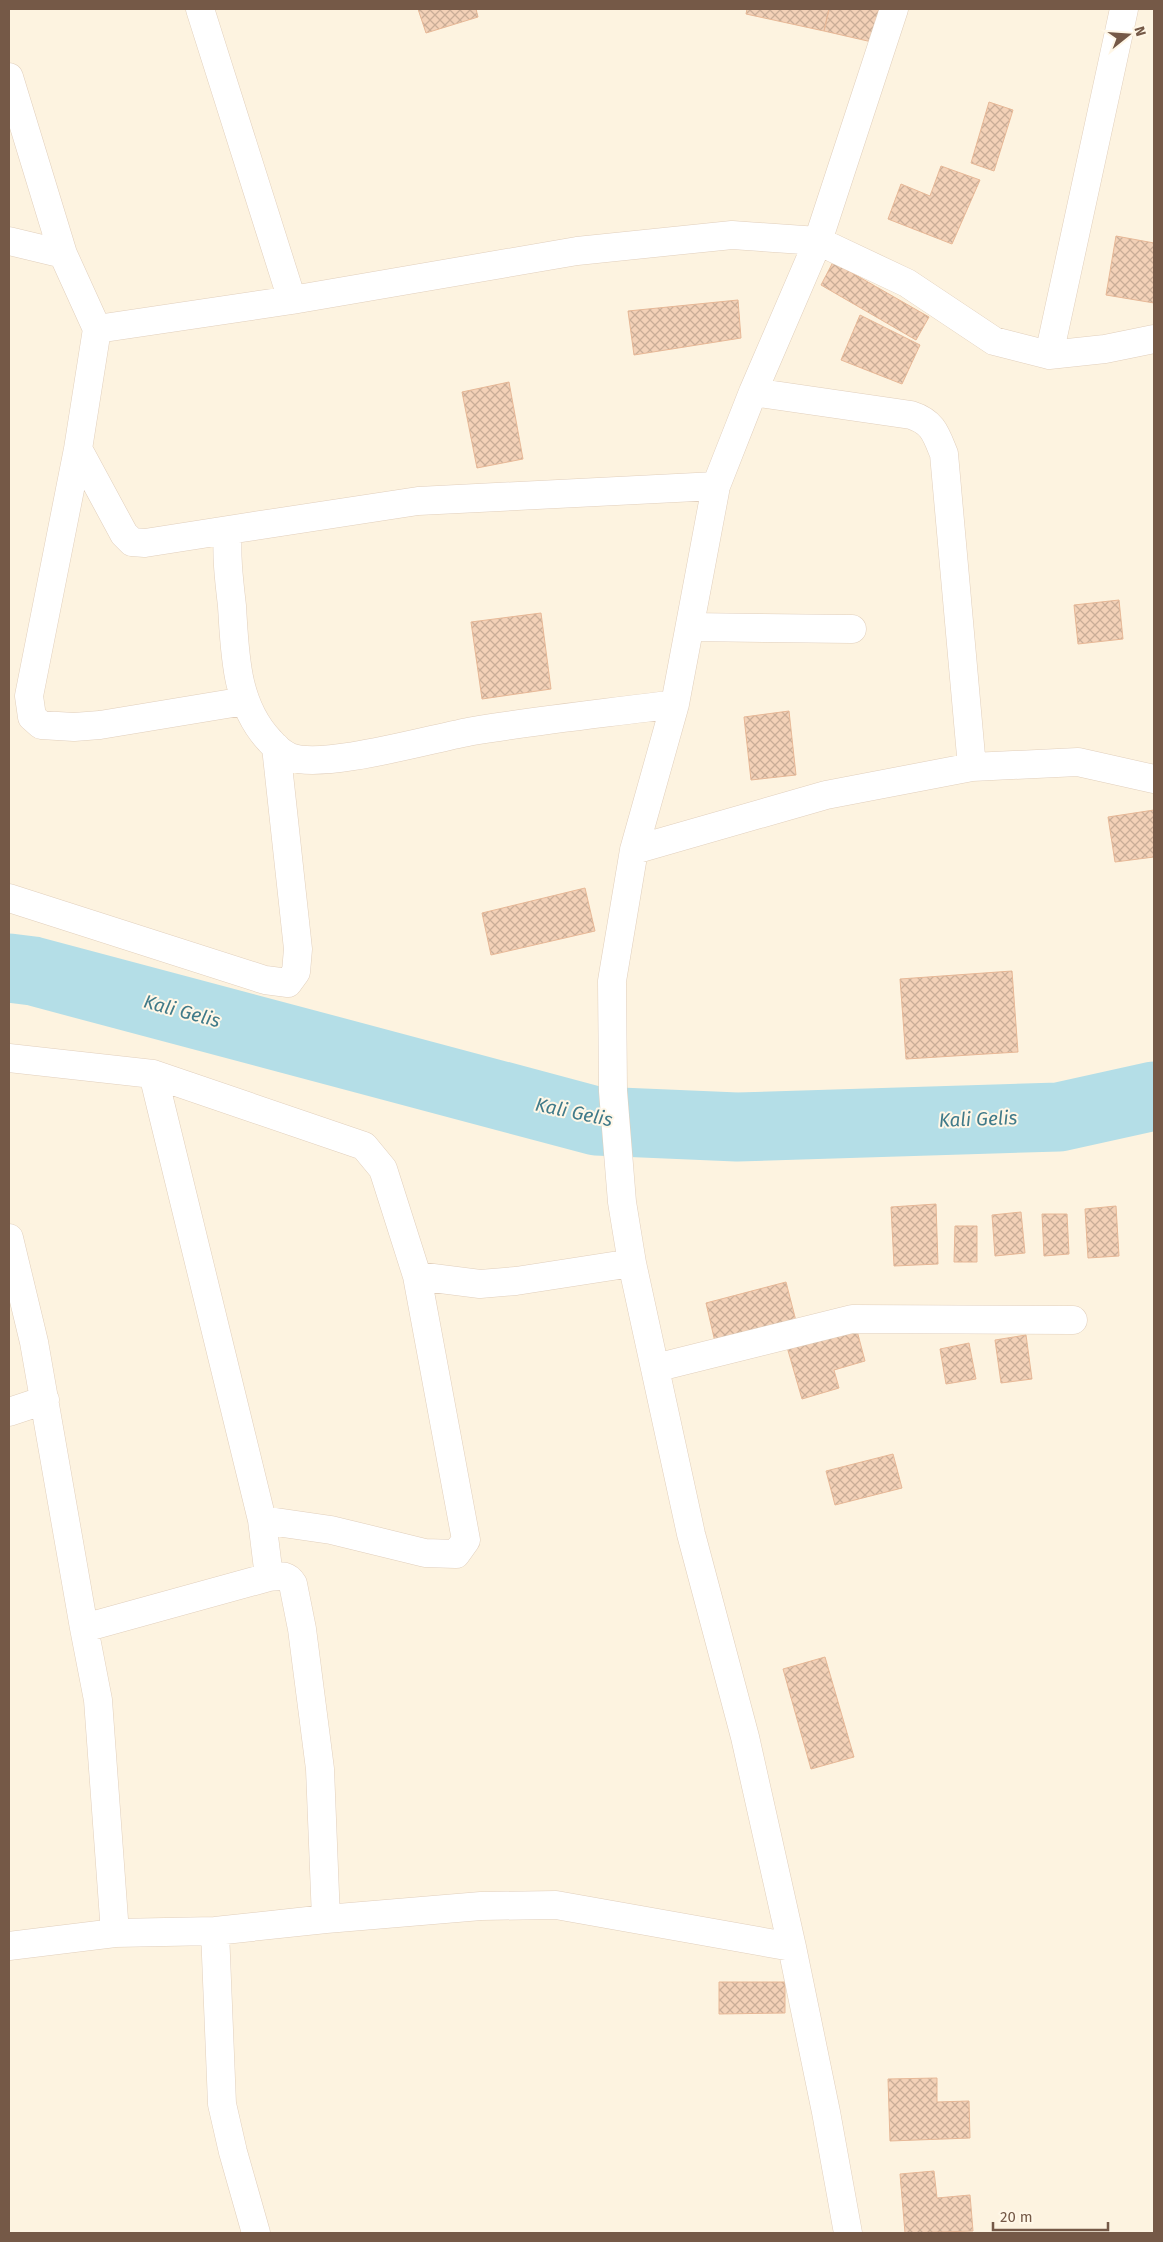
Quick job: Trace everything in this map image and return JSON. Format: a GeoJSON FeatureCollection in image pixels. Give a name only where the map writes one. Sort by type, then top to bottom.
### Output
{"type":"FeatureCollection","features":[{"type":"Feature","properties":{"kind":"street"},"geometry":{"type":"LineString","coordinates":[[200,9],[292,300]]}},
{"type":"Feature","properties":{"kind":"street"},"geometry":{"type":"LineString","coordinates":[[848,2233],[826,2112],[792,1947],[745,1737],[691,1534],[632,1263],[622,1202],[613,1091],[612,981],[634,850],[675,704],[716,486],[753,392],[818,240],[894,9]]}},
{"type":"Feature","properties":{"kind":"street"},"geometry":{"type":"LineString","coordinates":[[1049,355],[1124,9]]}},
{"type":"Feature","properties":{"kind":"street"},"geometry":{"type":"LineString","coordinates":[[9,77],[63,254],[96,329],[78,449],[29,696],[32,717],[41,725],[54,727],[91,725],[245,701]]}},
{"type":"Feature","properties":{"kind":"street"},"geometry":{"type":"LineString","coordinates":[[96,329],[292,300],[577,251],[732,235],[818,240],[906,283],[994,341],[1049,355],[1105,350],[1154,339]]}},
{"type":"Feature","properties":{"kind":"street"},"geometry":{"type":"LineString","coordinates":[[9,241],[63,254]]}},
{"type":"Feature","properties":{"kind":"street"},"geometry":{"type":"LineString","coordinates":[[753,392],[912,415],[924,419],[935,432],[944,454],[972,767]]}},
{"type":"Feature","properties":{"kind":"street"},"geometry":{"type":"LineString","coordinates":[[78,449],[124,534],[132,542],[145,543],[418,501],[716,486]]}},
{"type":"Feature","properties":{"kind":"street"},"geometry":{"type":"LineString","coordinates":[[228,530],[226,553],[235,653],[245,701],[252,717],[262,732],[276,747],[291,757],[309,759],[344,757],[472,732],[675,704]]}},
{"type":"Feature","properties":{"kind":"street"},"geometry":{"type":"LineString","coordinates":[[690,627],[852,629]]}},
{"type":"Feature","properties":{"kind":"street"},"geometry":{"type":"LineString","coordinates":[[9,898],[265,980],[288,983],[296,972],[298,949],[276,747]]}},
{"type":"Feature","properties":{"kind":"street"},"geometry":{"type":"LineString","coordinates":[[634,850],[826,795],[972,767],[1078,762],[1154,779]]}},
{"type":"Feature","properties":{"kind":"street"},"geometry":{"type":"LineString","coordinates":[[9,1058],[153,1074],[364,1146],[383,1169],[417,1276],[466,1540],[456,1554],[425,1553],[331,1530],[262,1520]]}},
{"type":"Feature","properties":{"kind":"street"},"geometry":{"type":"LineString","coordinates":[[153,1074],[262,1520],[269,1578]]}},
{"type":"Feature","properties":{"kind":"street"},"geometry":{"type":"LineString","coordinates":[[9,1238],[34,1342],[98,1700],[116,1933]]}},
{"type":"Feature","properties":{"kind":"street"},"geometry":{"type":"LineString","coordinates":[[417,1276],[480,1284],[516,1281],[632,1263]]}},
{"type":"Feature","properties":{"kind":"street"},"geometry":{"type":"LineString","coordinates":[[656,1368],[852,1319],[1073,1320]]}},
{"type":"Feature","properties":{"kind":"street"},"geometry":{"type":"LineString","coordinates":[[9,1412],[45,1400]]}},
{"type":"Feature","properties":{"kind":"street"},"geometry":{"type":"LineString","coordinates":[[84,1628],[269,1578],[283,1576],[289,1578],[293,1584],[302,1629],[320,1769],[326,1919]]}},
{"type":"Feature","properties":{"kind":"street"},"geometry":{"type":"LineString","coordinates":[[9,1946],[116,1933],[215,1931],[326,1919],[481,1906],[556,1906],[792,1947]]}},
{"type":"Feature","properties":{"kind":"street"},"geometry":{"type":"LineString","coordinates":[[215,1931],[222,2104],[244,2194],[256,2233]]}},
{"type":"Feature","properties":{"kind":"building"},"geometry":{"type":"Polygon","coordinates":[[[418,9],[476,9],[478,17],[426,33],[418,9]]]}},
{"type":"Feature","properties":{"kind":"building"},"geometry":{"type":"Polygon","coordinates":[[[747,9],[829,9],[824,31],[746,14],[747,9]]]}},
{"type":"Feature","properties":{"kind":"building"},"geometry":{"type":"Polygon","coordinates":[[[829,9],[879,9],[872,42],[824,31],[829,9]]]}},
{"type":"Feature","properties":{"kind":"building"},"geometry":{"type":"Polygon","coordinates":[[[989,102],[1013,110],[994,171],[971,163],[989,102]]]}},
{"type":"Feature","properties":{"kind":"building"},"geometry":{"type":"Polygon","coordinates":[[[941,166],[980,180],[952,244],[888,219],[901,184],[930,196],[941,166]]]}},
{"type":"Feature","properties":{"kind":"building"},"geometry":{"type":"Polygon","coordinates":[[[1116,236],[1154,243],[1154,303],[1106,295],[1116,236]]]}},
{"type":"Feature","properties":{"kind":"building"},"geometry":{"type":"Polygon","coordinates":[[[833,262],[929,317],[916,340],[821,285],[833,262]]]}},
{"type":"Feature","properties":{"kind":"building"},"geometry":{"type":"Polygon","coordinates":[[[738,300],[741,338],[634,355],[628,311],[738,300]]]}},
{"type":"Feature","properties":{"kind":"building"},"geometry":{"type":"Polygon","coordinates":[[[860,315],[920,345],[902,384],[841,360],[860,315]]]}},
{"type":"Feature","properties":{"kind":"building"},"geometry":{"type":"Polygon","coordinates":[[[509,382],[523,459],[477,468],[462,392],[509,382]]]}},
{"type":"Feature","properties":{"kind":"building"},"geometry":{"type":"Polygon","coordinates":[[[1119,600],[1123,639],[1078,644],[1074,605],[1119,600]]]}},
{"type":"Feature","properties":{"kind":"building"},"geometry":{"type":"Polygon","coordinates":[[[541,613],[551,689],[482,699],[471,622],[541,613]]]}},
{"type":"Feature","properties":{"kind":"building"},"geometry":{"type":"Polygon","coordinates":[[[789,711],[796,775],[751,780],[744,717],[789,711]]]}},
{"type":"Feature","properties":{"kind":"building"},"geometry":{"type":"Polygon","coordinates":[[[1154,810],[1154,857],[1115,862],[1108,817],[1154,810]]]}},
{"type":"Feature","properties":{"kind":"building"},"geometry":{"type":"Polygon","coordinates":[[[585,888],[595,931],[491,955],[482,913],[585,888]]]}},
{"type":"Feature","properties":{"kind":"building"},"geometry":{"type":"Polygon","coordinates":[[[1012,971],[1018,1052],[906,1059],[900,979],[1012,971]]]}},
{"type":"Feature","properties":{"kind":"building"},"geometry":{"type":"Polygon","coordinates":[[[936,1204],[938,1264],[894,1266],[891,1207],[936,1204]]]}},
{"type":"Feature","properties":{"kind":"building"},"geometry":{"type":"Polygon","coordinates":[[[1116,1206],[1119,1256],[1088,1258],[1085,1209],[1116,1206]]]}},
{"type":"Feature","properties":{"kind":"building"},"geometry":{"type":"Polygon","coordinates":[[[1021,1212],[1025,1253],[995,1256],[992,1215],[1021,1212]]]}},
{"type":"Feature","properties":{"kind":"building"},"geometry":{"type":"Polygon","coordinates":[[[1042,1214],[1067,1214],[1069,1254],[1044,1256],[1042,1214]]]}},
{"type":"Feature","properties":{"kind":"building"},"geometry":{"type":"Polygon","coordinates":[[[955,1226],[977,1226],[977,1262],[954,1262],[955,1226]]]}},
{"type":"Feature","properties":{"kind":"building"},"geometry":{"type":"Polygon","coordinates":[[[786,1282],[796,1321],[715,1342],[706,1303],[786,1282]]]}},
{"type":"Feature","properties":{"kind":"building"},"geometry":{"type":"Polygon","coordinates":[[[856,1327],[865,1361],[834,1370],[839,1388],[802,1399],[787,1347],[856,1327]]]}},
{"type":"Feature","properties":{"kind":"building"},"geometry":{"type":"Polygon","coordinates":[[[1026,1335],[1032,1379],[1001,1383],[995,1340],[1026,1335]]]}},
{"type":"Feature","properties":{"kind":"building"},"geometry":{"type":"Polygon","coordinates":[[[969,1343],[976,1379],[946,1384],[940,1349],[969,1343]]]}},
{"type":"Feature","properties":{"kind":"building"},"geometry":{"type":"Polygon","coordinates":[[[893,1454],[902,1488],[835,1505],[826,1471],[893,1454]]]}},
{"type":"Feature","properties":{"kind":"building"},"geometry":{"type":"Polygon","coordinates":[[[825,1657],[854,1757],[811,1769],[783,1669],[825,1657]]]}},
{"type":"Feature","properties":{"kind":"building"},"geometry":{"type":"Polygon","coordinates":[[[719,1982],[785,1982],[785,2013],[719,2014],[719,1982]]]}},
{"type":"Feature","properties":{"kind":"building"},"geometry":{"type":"Polygon","coordinates":[[[937,2078],[937,2102],[969,2101],[970,2138],[890,2141],[888,2079],[937,2078]]]}},
{"type":"Feature","properties":{"kind":"building"},"geometry":{"type":"Polygon","coordinates":[[[934,2171],[937,2198],[970,2195],[973,2231],[905,2233],[900,2174],[934,2171]]]}},
{"type":"Feature","properties":{"kind":"waterway","name":"Kali Gelis"},"geometry":{"type":"LineString","coordinates":[[9,968],[33,971],[596,1121],[737,1127],[1059,1117],[1154,1096]]}}]}
